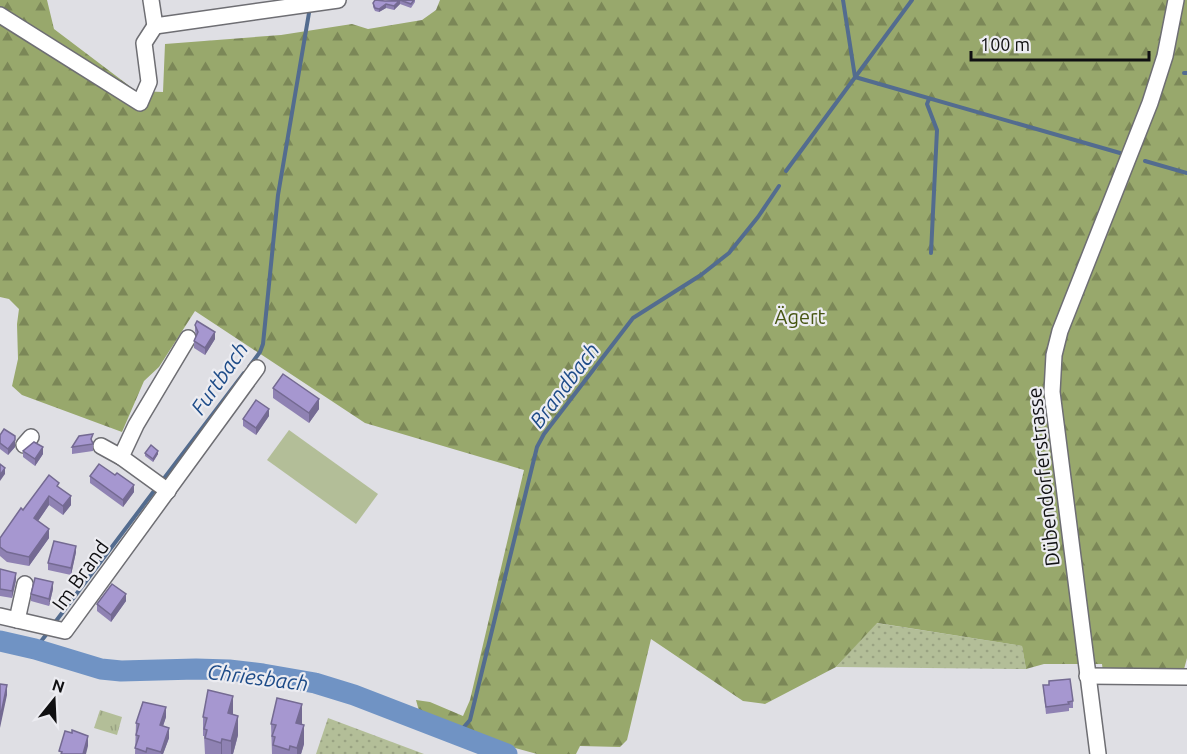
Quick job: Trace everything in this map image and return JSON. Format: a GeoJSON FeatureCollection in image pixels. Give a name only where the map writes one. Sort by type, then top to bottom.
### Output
{"type":"FeatureCollection","features":[{"type":"Feature","properties":{"kind":"street"},"geometry":{"type":"LineString","coordinates":[[0,15],[140,103],[149,82],[144,43],[155,27],[152,0]]}},
{"type":"Feature","properties":{"kind":"street"},"geometry":{"type":"LineString","coordinates":[[155,27],[338,0]]}},
{"type":"Feature","properties":{"kind":"street","name":"Dübendorferstrasse"},"geometry":{"type":"LineString","coordinates":[[1098,754],[1052,392],[1054,355],[1060,331],[1150,103],[1179,8]]}},
{"type":"Feature","properties":{"kind":"street"},"geometry":{"type":"LineString","coordinates":[[121,457],[136,425],[188,338]]}},
{"type":"Feature","properties":{"kind":"street"},"geometry":{"type":"LineString","coordinates":[[101,446],[121,457],[144,465],[162,486],[257,368]]}},
{"type":"Feature","properties":{"kind":"street","name":"Im Brand"},"geometry":{"type":"LineString","coordinates":[[0,616],[65,631],[162,486]]}},
{"type":"Feature","properties":{"kind":"street"},"geometry":{"type":"LineString","coordinates":[[17,620],[25,584]]}},
{"type":"Feature","properties":{"kind":"street"},"geometry":{"type":"LineString","coordinates":[[1087,676],[1187,676]]}},
{"type":"Feature","properties":{"kind":"green space","name":"Ägert"},"geometry":{"type":"Polygon","coordinates":[[[0,0],[47,0],[54,29],[136,91],[163,92],[165,44],[281,35],[352,24],[368,29],[422,20],[436,10],[440,0],[1187,0],[1187,658],[1183,673],[1103,672],[1102,664],[1044,664],[1026,669],[1022,646],[877,623],[836,667],[765,704],[743,701],[651,639],[627,740],[620,747],[580,746],[576,754],[537,754],[493,742],[419,711],[416,700],[430,702],[463,716],[470,700],[524,470],[365,423],[195,311],[159,367],[144,381],[122,432],[22,395],[12,386],[18,359],[19,309],[9,299],[0,297],[0,0]]]}},
{"type":"Feature","properties":{"kind":"green space"},"geometry":{"type":"Polygon","coordinates":[[[289,430],[378,494],[356,524],[267,460],[289,430]]]}},
{"type":"Feature","properties":{"kind":"green space"},"geometry":{"type":"Polygon","coordinates":[[[876,623],[1022,646],[1026,669],[836,667],[876,623]]]}},
{"type":"Feature","properties":{"kind":"green space"},"geometry":{"type":"Polygon","coordinates":[[[100,710],[122,717],[117,735],[94,728],[100,710]]]}},
{"type":"Feature","properties":{"kind":"green space"},"geometry":{"type":"Polygon","coordinates":[[[328,718],[424,754],[316,754],[328,718]]]}},
{"type":"Feature","properties":{"kind":"building"},"geometry":{"type":"Polygon","coordinates":[[[375,0],[400,0],[394,6],[386,4],[379,9],[375,8],[373,3],[375,0]]]}},
{"type":"Feature","properties":{"kind":"building"},"geometry":{"type":"Polygon","coordinates":[[[401,0],[414,0],[411,4],[401,0]]]}},
{"type":"Feature","properties":{"kind":"building"},"geometry":{"type":"Polygon","coordinates":[[[197,321],[215,332],[205,348],[194,341],[198,332],[195,325],[197,321]]]}},
{"type":"Feature","properties":{"kind":"building"},"geometry":{"type":"Polygon","coordinates":[[[283,374],[319,399],[309,413],[273,388],[283,374]]]}},
{"type":"Feature","properties":{"kind":"building"},"geometry":{"type":"Polygon","coordinates":[[[256,400],[269,409],[256,428],[243,419],[256,400]]]}},
{"type":"Feature","properties":{"kind":"building"},"geometry":{"type":"Polygon","coordinates":[[[4,429],[15,436],[15,440],[8,449],[0,443],[0,435],[4,429]]]}},
{"type":"Feature","properties":{"kind":"building"},"geometry":{"type":"Polygon","coordinates":[[[93,434],[91,439],[93,444],[72,447],[79,436],[93,434]]]}},
{"type":"Feature","properties":{"kind":"building"},"geometry":{"type":"Polygon","coordinates":[[[34,442],[43,447],[35,459],[23,451],[34,442]]]}},
{"type":"Feature","properties":{"kind":"building"},"geometry":{"type":"Polygon","coordinates":[[[151,445],[158,451],[153,459],[145,453],[151,445]]]}},
{"type":"Feature","properties":{"kind":"building"},"geometry":{"type":"Polygon","coordinates":[[[0,464],[5,468],[0,475],[0,464]]]}},
{"type":"Feature","properties":{"kind":"building"},"geometry":{"type":"Polygon","coordinates":[[[99,464],[134,485],[123,500],[90,476],[99,464]]]}},
{"type":"Feature","properties":{"kind":"building"},"geometry":{"type":"Polygon","coordinates":[[[49,475],[59,483],[57,486],[71,496],[63,506],[49,496],[34,518],[49,529],[29,557],[7,552],[0,547],[0,538],[21,508],[23,510],[49,475]]]}},
{"type":"Feature","properties":{"kind":"building"},"geometry":{"type":"Polygon","coordinates":[[[54,541],[76,546],[71,568],[48,563],[54,541]]]}},
{"type":"Feature","properties":{"kind":"building"},"geometry":{"type":"Polygon","coordinates":[[[0,569],[16,573],[12,591],[0,589],[0,569]]]}},
{"type":"Feature","properties":{"kind":"building"},"geometry":{"type":"Polygon","coordinates":[[[35,578],[53,582],[49,599],[31,594],[35,578]]]}},
{"type":"Feature","properties":{"kind":"building"},"geometry":{"type":"Polygon","coordinates":[[[112,584],[126,594],[111,615],[97,604],[112,584]]]}},
{"type":"Feature","properties":{"kind":"building"},"geometry":{"type":"Polygon","coordinates":[[[1070,679],[1073,701],[1068,702],[1069,704],[1046,707],[1043,685],[1049,685],[1049,681],[1070,679]]]}},
{"type":"Feature","properties":{"kind":"building"},"geometry":{"type":"Polygon","coordinates":[[[0,684],[7,685],[0,718],[0,684]]]}},
{"type":"Feature","properties":{"kind":"building"},"geometry":{"type":"Polygon","coordinates":[[[208,690],[233,696],[228,713],[238,716],[231,741],[222,739],[221,743],[205,738],[207,730],[204,729],[207,718],[203,717],[208,690]]]}},
{"type":"Feature","properties":{"kind":"building"},"geometry":{"type":"Polygon","coordinates":[[[277,698],[302,704],[296,723],[304,725],[297,748],[290,746],[289,750],[273,745],[275,737],[272,736],[276,725],[271,724],[277,698]]]}},
{"type":"Feature","properties":{"kind":"building"},"geometry":{"type":"Polygon","coordinates":[[[143,702],[166,707],[160,725],[169,728],[161,752],[147,748],[146,752],[135,748],[139,736],[136,735],[139,724],[136,723],[143,702]]]}},
{"type":"Feature","properties":{"kind":"building"},"geometry":{"type":"Polygon","coordinates":[[[72,730],[88,736],[83,754],[61,754],[62,752],[59,751],[65,731],[72,733],[72,730]]]}},
{"type":"Feature","properties":{"kind":"waterway"},"geometry":{"type":"LineString","coordinates":[[843,0],[855,77],[1120,153]]}},
{"type":"Feature","properties":{"kind":"waterway","name":"Brandbach"},"geometry":{"type":"LineString","coordinates":[[786,171],[912,0]]}},
{"type":"Feature","properties":{"kind":"waterway","name":"Furtbach"},"geometry":{"type":"LineString","coordinates":[[249,367],[263,344],[278,195],[310,7]]}},
{"type":"Feature","properties":{"kind":"waterway"},"geometry":{"type":"LineString","coordinates":[[929,99],[927,104],[937,130],[931,253]]}},
{"type":"Feature","properties":{"kind":"waterway"},"geometry":{"type":"LineString","coordinates":[[1145,161],[1187,173]]}},
{"type":"Feature","properties":{"kind":"waterway","name":"Brandbach"},"geometry":{"type":"LineString","coordinates":[[457,735],[470,720],[537,447],[544,434],[633,318],[701,275],[729,253],[779,186]]}},
{"type":"Feature","properties":{"kind":"waterway","name":"Furtbach"},"geometry":{"type":"LineString","coordinates":[[162,481],[244,373]]}},
{"type":"Feature","properties":{"kind":"waterway","name":"Furtbach"},"geometry":{"type":"LineString","coordinates":[[53,625],[157,487]]}},
{"type":"Feature","properties":{"kind":"waterway","name":"Furtbach"},"geometry":{"type":"LineString","coordinates":[[35,649],[49,631]]}},
{"type":"Feature","properties":{"kind":"waterway","name":"Chriesbach"},"geometry":{"type":"LineString","coordinates":[[0,641],[101,669],[121,671],[229,670],[315,683],[354,695],[507,754]]}}]}
